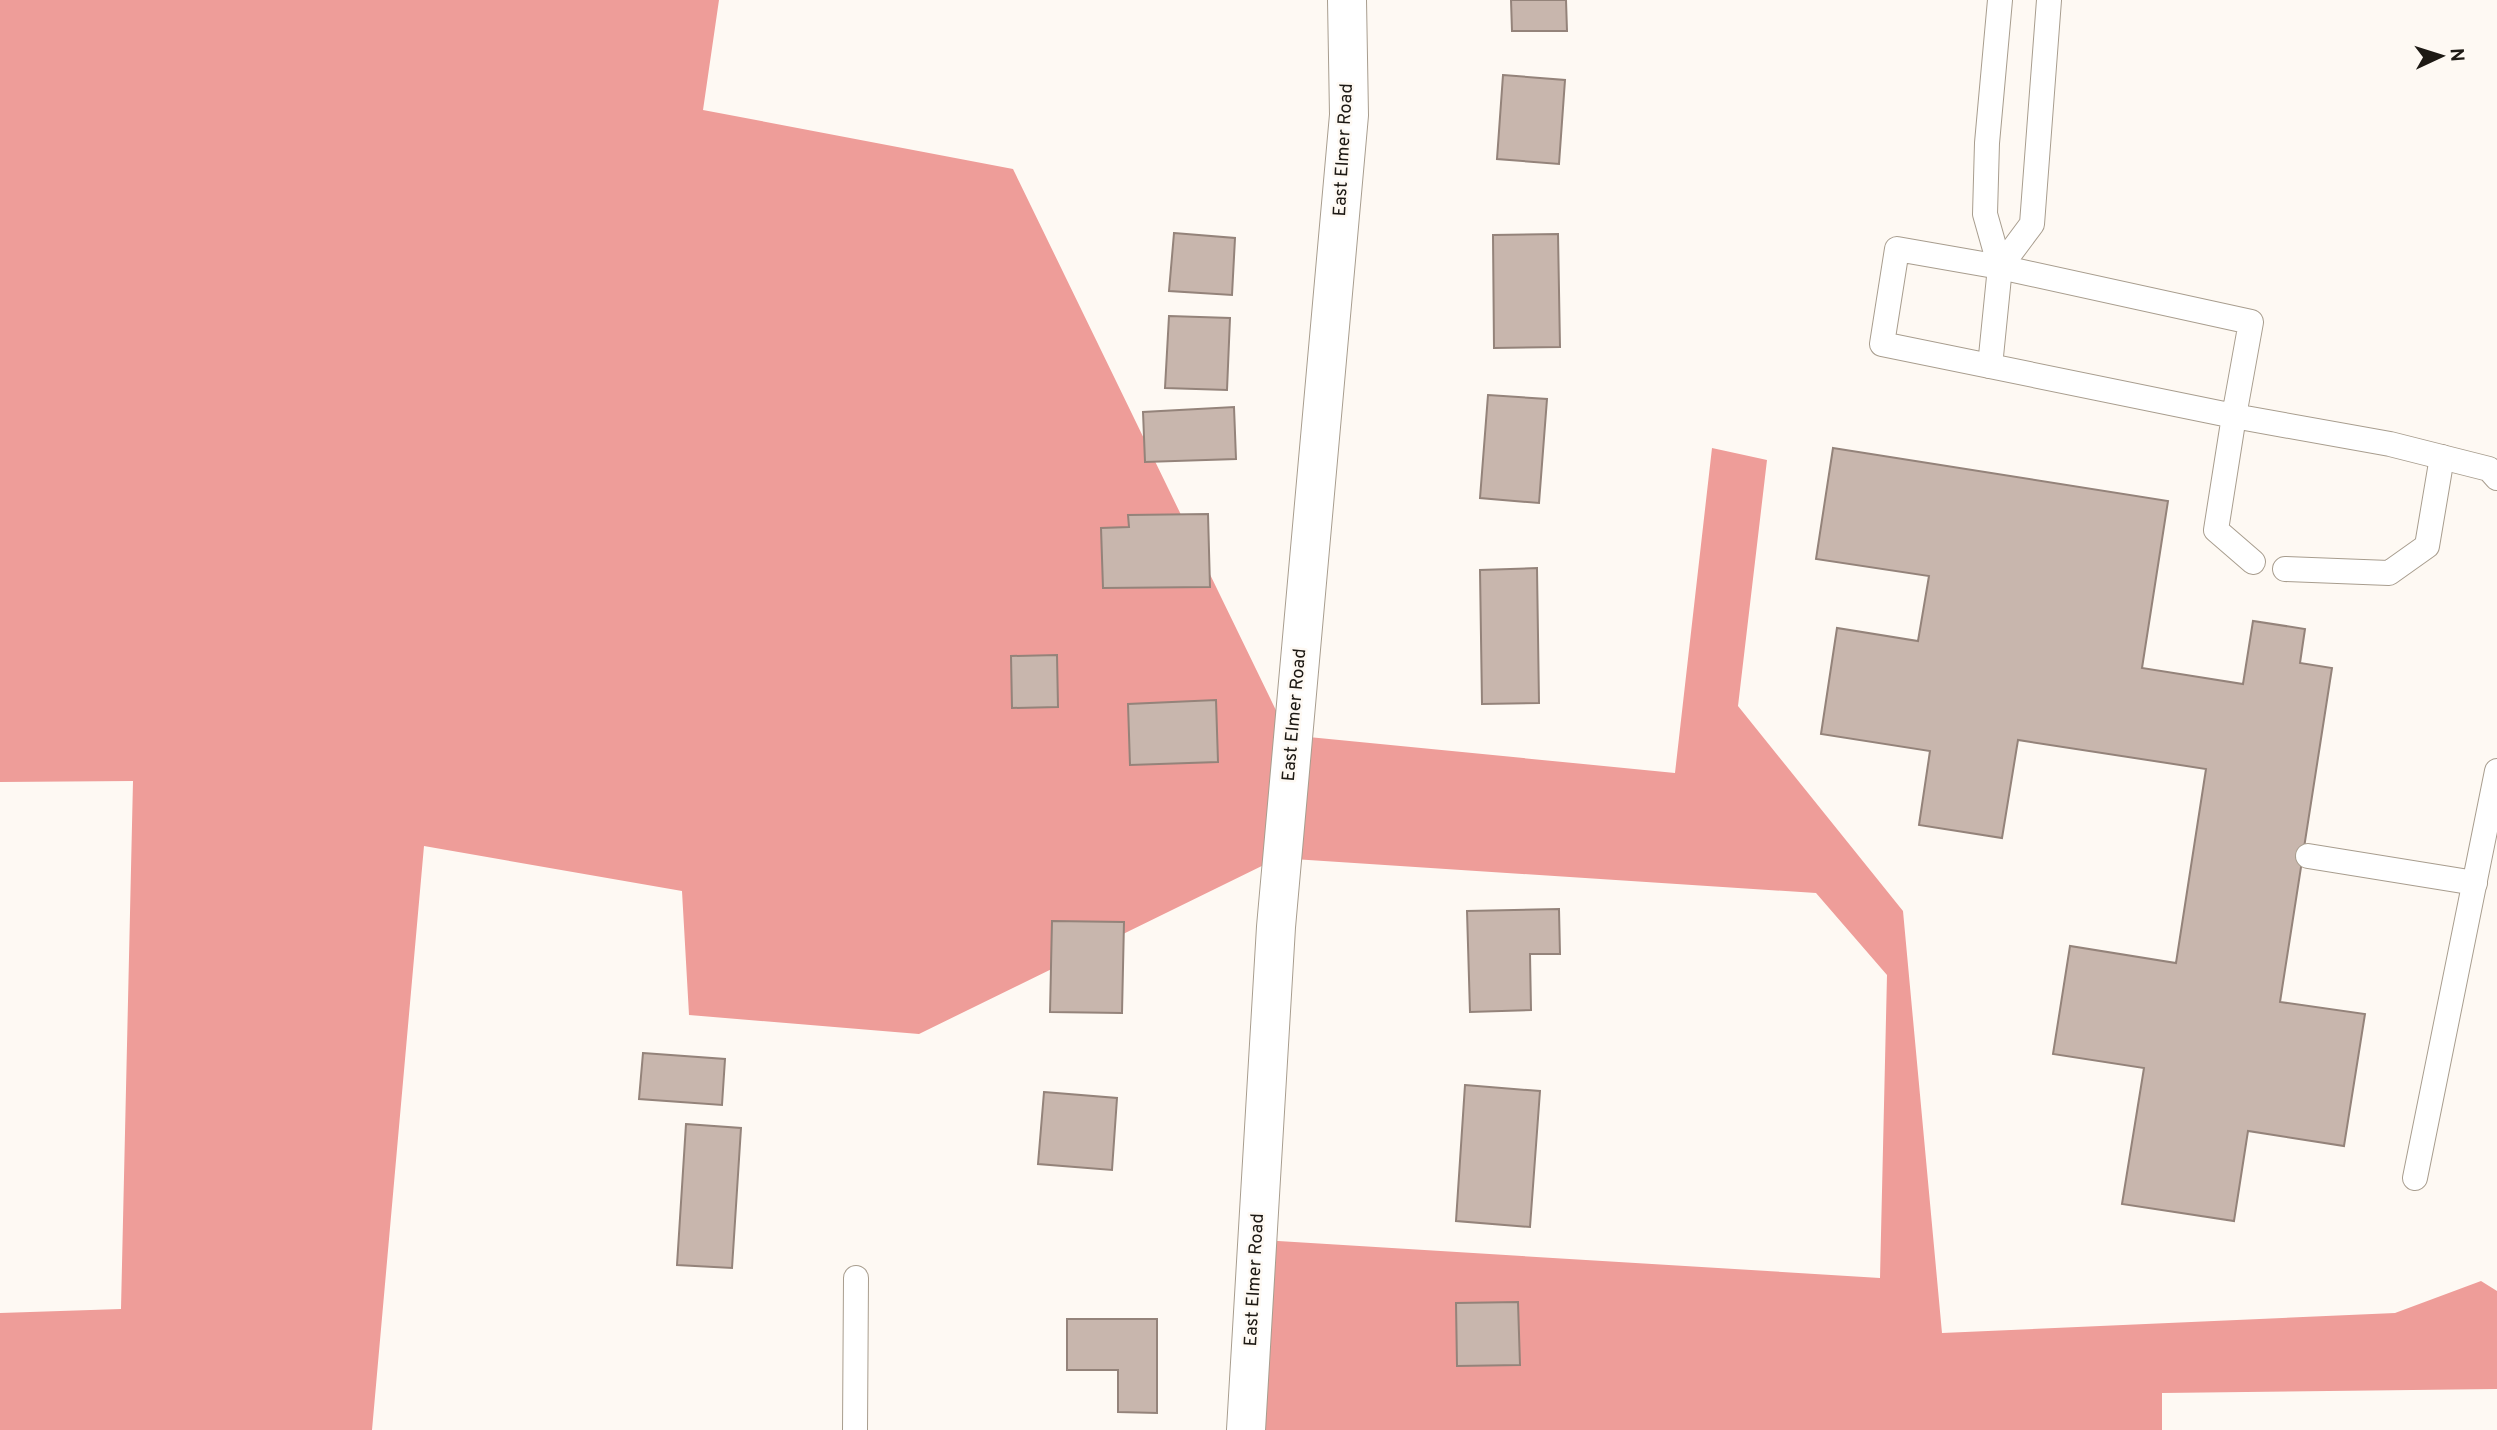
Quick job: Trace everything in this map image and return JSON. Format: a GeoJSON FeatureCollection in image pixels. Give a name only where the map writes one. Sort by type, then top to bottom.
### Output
{"type":"FeatureCollection","features":[{"type":"Feature","properties":{"kind":"street","name":"East Elmer Road"},"geometry":{"type":"LineString","coordinates":[[1246,1430],[1276,927],[1349,115],[1347,0]]}},
{"type":"Feature","properties":{"kind":"lane"},"geometry":{"type":"LineString","coordinates":[[1990,366],[2000,267],[1985,214],[1987,144],[2000,0]]}},
{"type":"Feature","properties":{"kind":"lane"},"geometry":{"type":"LineString","coordinates":[[2000,267],[2032,224],[2049,0]]}},
{"type":"Feature","properties":{"kind":"lane"},"geometry":{"type":"LineString","coordinates":[[2253,562],[2216,530],[2234,416],[2251,322],[2000,267],[1898,249],[1882,344],[2234,416],[2390,444],[2489,470],[2497,478]]}},
{"type":"Feature","properties":{"kind":"lane"},"geometry":{"type":"LineString","coordinates":[[2285,569],[2389,573],[2427,546],[2442,457]]}},
{"type":"Feature","properties":{"kind":"lane"},"geometry":{"type":"LineString","coordinates":[[2416,1178],[2497,771]]}},
{"type":"Feature","properties":{"kind":"lane"},"geometry":{"type":"LineString","coordinates":[[2308,856],[2475,883]]}},
{"type":"Feature","properties":{"kind":"lane"},"geometry":{"type":"LineString","coordinates":[[855,1430],[856,1278]]}},
{"type":"Feature","properties":{"kind":"shaded area"},"geometry":{"type":"Polygon","coordinates":[[[0,0],[719,0],[703,110],[1013,169],[1288,735],[1675,773],[1712,448],[1767,460],[1738,706],[1903,911],[1942,1333],[2395,1313],[2481,1281],[2497,1291],[2497,1389],[2162,1393],[2162,1430],[1236,1430],[1245,1239],[1880,1278],[1887,975],[1816,893],[1278,858],[919,1034],[689,1015],[682,891],[424,846],[372,1430],[0,1430],[0,1313],[121,1309],[133,781],[0,782],[0,0]]]}},
{"type":"Feature","properties":{"kind":"building"},"geometry":{"type":"Polygon","coordinates":[[[1511,0],[1566,0],[1567,31],[1512,31],[1511,0]]]}},
{"type":"Feature","properties":{"kind":"building"},"geometry":{"type":"Polygon","coordinates":[[[1503,75],[1565,80],[1559,164],[1497,159],[1503,75]]]}},
{"type":"Feature","properties":{"kind":"building"},"geometry":{"type":"Polygon","coordinates":[[[1174,233],[1235,238],[1232,295],[1169,291],[1174,233]]]}},
{"type":"Feature","properties":{"kind":"building"},"geometry":{"type":"Polygon","coordinates":[[[1558,234],[1560,347],[1494,348],[1493,235],[1558,234]]]}},
{"type":"Feature","properties":{"kind":"building"},"geometry":{"type":"Polygon","coordinates":[[[1169,316],[1230,318],[1227,390],[1165,388],[1169,316]]]}},
{"type":"Feature","properties":{"kind":"building"},"geometry":{"type":"Polygon","coordinates":[[[1488,395],[1547,399],[1539,503],[1480,498],[1488,395]]]}},
{"type":"Feature","properties":{"kind":"building"},"geometry":{"type":"Polygon","coordinates":[[[1234,407],[1236,459],[1145,462],[1143,412],[1234,407]]]}},
{"type":"Feature","properties":{"kind":"building"},"geometry":{"type":"Polygon","coordinates":[[[1833,448],[2168,501],[2142,668],[2243,684],[2253,621],[2305,629],[2300,663],[2332,668],[2280,1002],[2365,1014],[2344,1146],[2248,1131],[2234,1221],[2122,1204],[2144,1068],[2053,1054],[2070,946],[2176,963],[2206,769],[2018,740],[2002,838],[1919,825],[1930,751],[1821,734],[1837,628],[1918,641],[1929,576],[1816,559],[1833,448]]]}},
{"type":"Feature","properties":{"kind":"building"},"geometry":{"type":"Polygon","coordinates":[[[1208,514],[1210,587],[1103,588],[1101,528],[1129,527],[1128,515],[1208,514]]]}},
{"type":"Feature","properties":{"kind":"building"},"geometry":{"type":"Polygon","coordinates":[[[1537,568],[1539,703],[1482,704],[1480,570],[1537,568]]]}},
{"type":"Feature","properties":{"kind":"building"},"geometry":{"type":"Polygon","coordinates":[[[1057,655],[1058,707],[1012,708],[1011,656],[1057,655]]]}},
{"type":"Feature","properties":{"kind":"building"},"geometry":{"type":"Polygon","coordinates":[[[1216,700],[1218,762],[1130,765],[1128,704],[1216,700]]]}},
{"type":"Feature","properties":{"kind":"building"},"geometry":{"type":"Polygon","coordinates":[[[1559,909],[1560,954],[1530,954],[1531,1010],[1470,1012],[1467,911],[1559,909]]]}},
{"type":"Feature","properties":{"kind":"building"},"geometry":{"type":"Polygon","coordinates":[[[1052,921],[1124,922],[1122,1013],[1050,1012],[1052,921]]]}},
{"type":"Feature","properties":{"kind":"building"},"geometry":{"type":"Polygon","coordinates":[[[643,1053],[725,1059],[722,1105],[639,1099],[643,1053]]]}},
{"type":"Feature","properties":{"kind":"building"},"geometry":{"type":"Polygon","coordinates":[[[1465,1085],[1540,1091],[1530,1227],[1456,1221],[1465,1085]]]}},
{"type":"Feature","properties":{"kind":"building"},"geometry":{"type":"Polygon","coordinates":[[[1044,1092],[1117,1098],[1112,1170],[1038,1164],[1044,1092]]]}},
{"type":"Feature","properties":{"kind":"building"},"geometry":{"type":"Polygon","coordinates":[[[686,1124],[741,1128],[732,1268],[677,1265],[686,1124]]]}},
{"type":"Feature","properties":{"kind":"building"},"geometry":{"type":"Polygon","coordinates":[[[1518,1302],[1520,1365],[1457,1366],[1456,1303],[1518,1302]]]}},
{"type":"Feature","properties":{"kind":"building"},"geometry":{"type":"Polygon","coordinates":[[[1067,1319],[1157,1319],[1157,1413],[1118,1412],[1118,1370],[1067,1370],[1067,1319]]]}}]}
